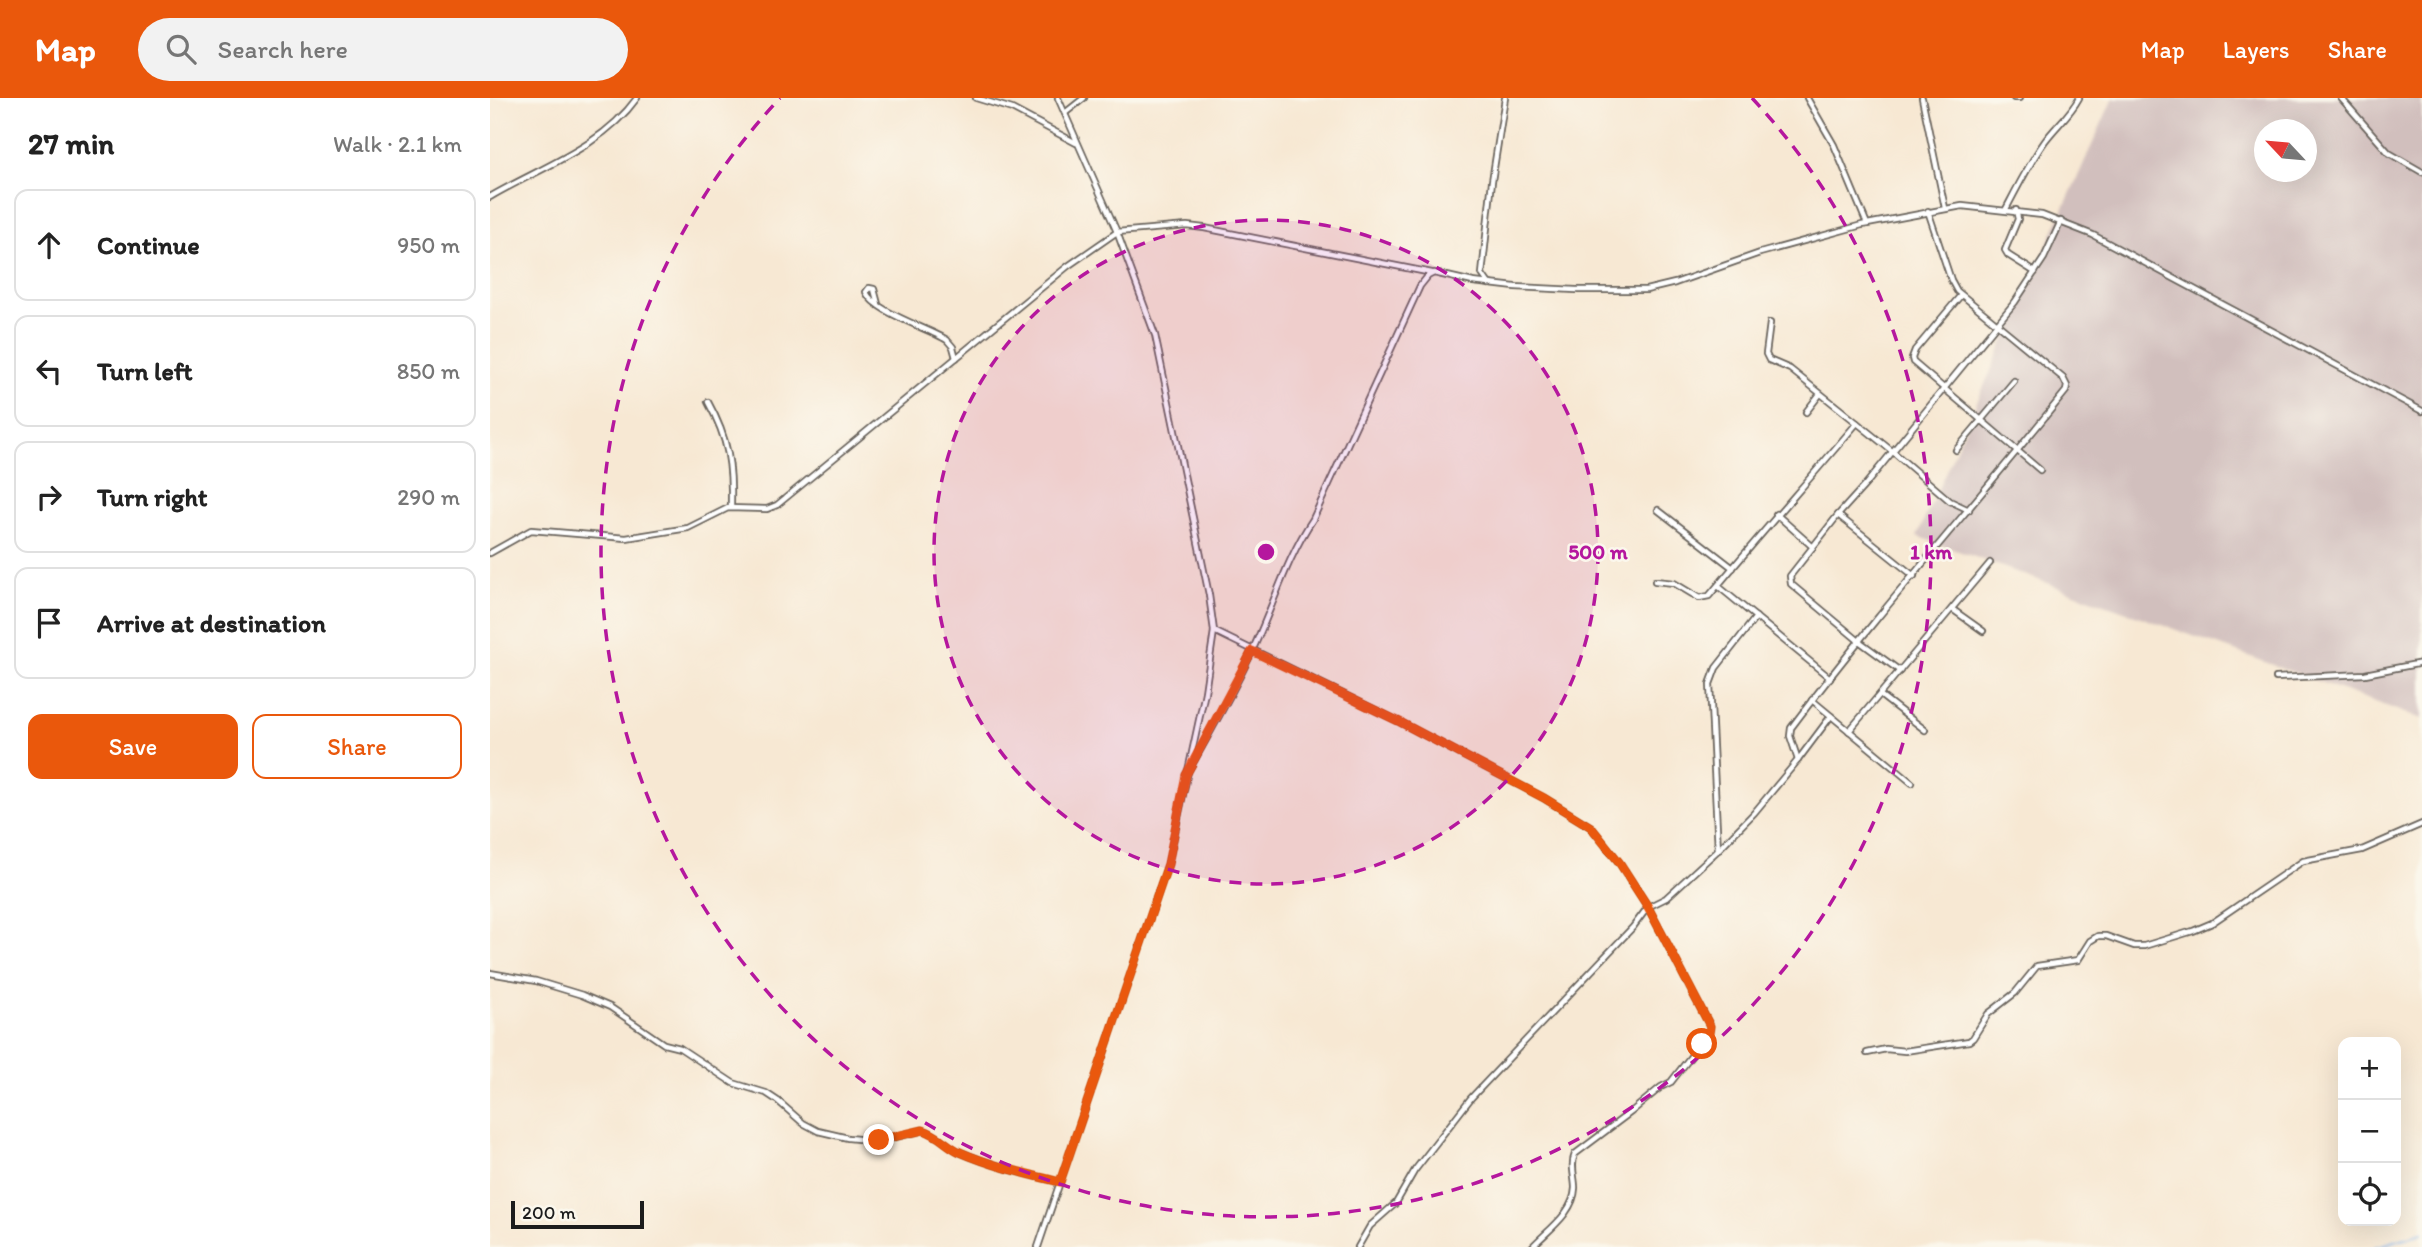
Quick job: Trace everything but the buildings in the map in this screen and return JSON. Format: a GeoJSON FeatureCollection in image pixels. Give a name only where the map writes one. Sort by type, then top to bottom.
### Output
{"type":"FeatureCollection","features":[{"type":"Feature","properties":{"kind":"street"},"geometry":{"type":"LineString","coordinates":[[490,197],[578,152],[611,126],[637,98]]}},
{"type":"Feature","properties":{"kind":"street"},"geometry":{"type":"LineString","coordinates":[[976,98],[1019,113],[1077,143]]}},
{"type":"Feature","properties":{"kind":"street"},"geometry":{"type":"LineString","coordinates":[[1038,1247],[1168,864],[1205,692],[1214,631],[1160,353],[1116,232],[1058,98]]}},
{"type":"Feature","properties":{"kind":"street"},"geometry":{"type":"LineString","coordinates":[[1065,113],[1084,98]]}},
{"type":"Feature","properties":{"kind":"street"},"geometry":{"type":"LineString","coordinates":[[1489,284],[1482,274],[1492,181],[1505,98]]}},
{"type":"Feature","properties":{"kind":"street"},"geometry":{"type":"LineString","coordinates":[[1807,98],[1834,145],[1867,225]]}},
{"type":"Feature","properties":{"kind":"street"},"geometry":{"type":"LineString","coordinates":[[1922,98],[1945,208]]}},
{"type":"Feature","properties":{"kind":"street"},"geometry":{"type":"LineString","coordinates":[[2006,209],[2039,150],[2080,98]]}},
{"type":"Feature","properties":{"kind":"street"},"geometry":{"type":"LineString","coordinates":[[2341,98],[2389,153],[2422,172]]}},
{"type":"Feature","properties":{"kind":"street"},"geometry":{"type":"LineString","coordinates":[[2347,105],[2352,98]]}},
{"type":"Feature","properties":{"kind":"street"},"geometry":{"type":"LineString","coordinates":[[490,553],[531,530],[626,538],[688,528],[731,507],[767,509],[777,505],[1068,266],[1116,232],[1187,226],[1473,282],[1550,290],[1646,290],[1675,283],[1760,253],[1928,211],[1962,206],[2006,209],[2061,221],[2127,252],[2422,411]]}},
{"type":"Feature","properties":{"kind":"street"},"geometry":{"type":"LineString","coordinates":[[1798,760],[1790,736],[1791,728],[1859,641],[2066,391],[2063,378],[1961,295],[1951,280],[1928,211]]}},
{"type":"Feature","properties":{"kind":"street"},"geometry":{"type":"LineString","coordinates":[[2017,211],[2018,219],[2005,250],[2008,255],[2035,272]]}},
{"type":"Feature","properties":{"kind":"street"},"geometry":{"type":"LineString","coordinates":[[1900,671],[1859,641],[1791,584],[1790,576],[1996,325],[2035,272],[2061,221]]}},
{"type":"Feature","properties":{"kind":"street"},"geometry":{"type":"LineString","coordinates":[[1186,775],[1252,651],[1294,551],[1330,485],[1420,286],[1434,273]]}},
{"type":"Feature","properties":{"kind":"street"},"geometry":{"type":"LineString","coordinates":[[1473,282],[1482,274]]}},
{"type":"Feature","properties":{"kind":"street"},"geometry":{"type":"LineString","coordinates":[[1961,295],[1912,354],[1913,362],[2040,470]]}},
{"type":"Feature","properties":{"kind":"street"},"geometry":{"type":"LineString","coordinates":[[878,304],[892,314],[947,340],[953,347],[956,358]]}},
{"type":"Feature","properties":{"kind":"street"},"geometry":{"type":"LineString","coordinates":[[1770,323],[1766,354],[1769,360],[1790,369],[1950,501],[1969,510]]}},
{"type":"Feature","properties":{"kind":"street"},"geometry":{"type":"LineString","coordinates":[[1956,450],[2014,381]]}},
{"type":"Feature","properties":{"kind":"street"},"geometry":{"type":"LineString","coordinates":[[1806,412],[1820,394]]}},
{"type":"Feature","properties":{"kind":"street"},"geometry":{"type":"LineString","coordinates":[[708,402],[729,451],[731,507]]}},
{"type":"Feature","properties":{"kind":"street"},"geometry":{"type":"LineString","coordinates":[[1655,582],[1674,583],[1695,596],[1704,598],[1718,586],[1776,514],[1809,481],[1857,423]]}},
{"type":"Feature","properties":{"kind":"street"},"geometry":{"type":"LineString","coordinates":[[1658,510],[1733,568]]}},
{"type":"Feature","properties":{"kind":"street"},"geometry":{"type":"LineString","coordinates":[[1776,514],[1813,547]]}},
{"type":"Feature","properties":{"kind":"street"},"geometry":{"type":"LineString","coordinates":[[1838,515],[1914,576]]}},
{"type":"Feature","properties":{"kind":"street"},"geometry":{"type":"LineString","coordinates":[[1849,731],[1990,563]]}},
{"type":"Feature","properties":{"kind":"street"},"geometry":{"type":"LineString","coordinates":[[1718,586],[1830,678]]}},
{"type":"Feature","properties":{"kind":"street"},"geometry":{"type":"LineString","coordinates":[[1952,609],[1983,631]]}},
{"type":"Feature","properties":{"kind":"street"},"geometry":{"type":"LineString","coordinates":[[1718,850],[1710,684],[1716,668],[1756,617]]}},
{"type":"Feature","properties":{"kind":"street"},"geometry":{"type":"LineString","coordinates":[[1214,631],[1400,722],[1544,798],[1591,827],[1619,862],[1648,907],[1710,1029],[1702,1044],[1671,1082],[1575,1154],[1572,1162],[1574,1199],[1561,1219],[1532,1247]]}},
{"type":"Feature","properties":{"kind":"street"},"geometry":{"type":"LineString","coordinates":[[2276,678],[2365,674],[2422,663]]}},
{"type":"Feature","properties":{"kind":"street"},"geometry":{"type":"LineString","coordinates":[[1880,695],[1925,730]]}},
{"type":"Feature","properties":{"kind":"street"},"geometry":{"type":"LineString","coordinates":[[1812,700],[1912,783]]}},
{"type":"Feature","properties":{"kind":"street"},"geometry":{"type":"LineString","coordinates":[[1358,1247],[1370,1226],[1396,1203],[1415,1170],[1471,1098],[1633,927],[1648,907],[1666,898],[1718,850],[1798,760],[1831,716]]}},
{"type":"Feature","properties":{"kind":"street"},"geometry":{"type":"LineString","coordinates":[[1867,1054],[1969,1041],[1987,1014],[2015,993],[2034,969],[2043,964],[2078,960],[2087,944],[2095,938],[2106,936],[2134,946],[2144,946],[2193,931],[2212,923],[2303,861],[2362,850],[2422,824]]}},
{"type":"Feature","properties":{"kind":"street"},"geometry":{"type":"LineString","coordinates":[[490,973],[536,981],[610,1007],[655,1039],[680,1048],[733,1083],[766,1093],[803,1124],[818,1131],[848,1138],[879,1140],[923,1130],[973,1157],[1060,1182]]}},
{"type":"Feature","properties":{"kind":"shaded area"},"geometry":{"type":"Polygon","coordinates":[[[2113,98],[2422,98],[2422,719],[1917,536],[2113,98]]]}},
{"type":"Feature","properties":{"kind":"waterway"},"geometry":{"type":"LineString","coordinates":[[2375,1247],[2422,1233]]}},
{"type":"Feature","properties":{"kind":"route"},"geometry":{"type":"LineString","coordinates":[[879,1140],[923,1130],[973,1157],[1060,1182],[1168,864],[1186,775],[1252,651],[1400,722],[1544,798],[1591,827],[1619,862],[1677,960],[1710,1026],[1702,1044]]}}]}
